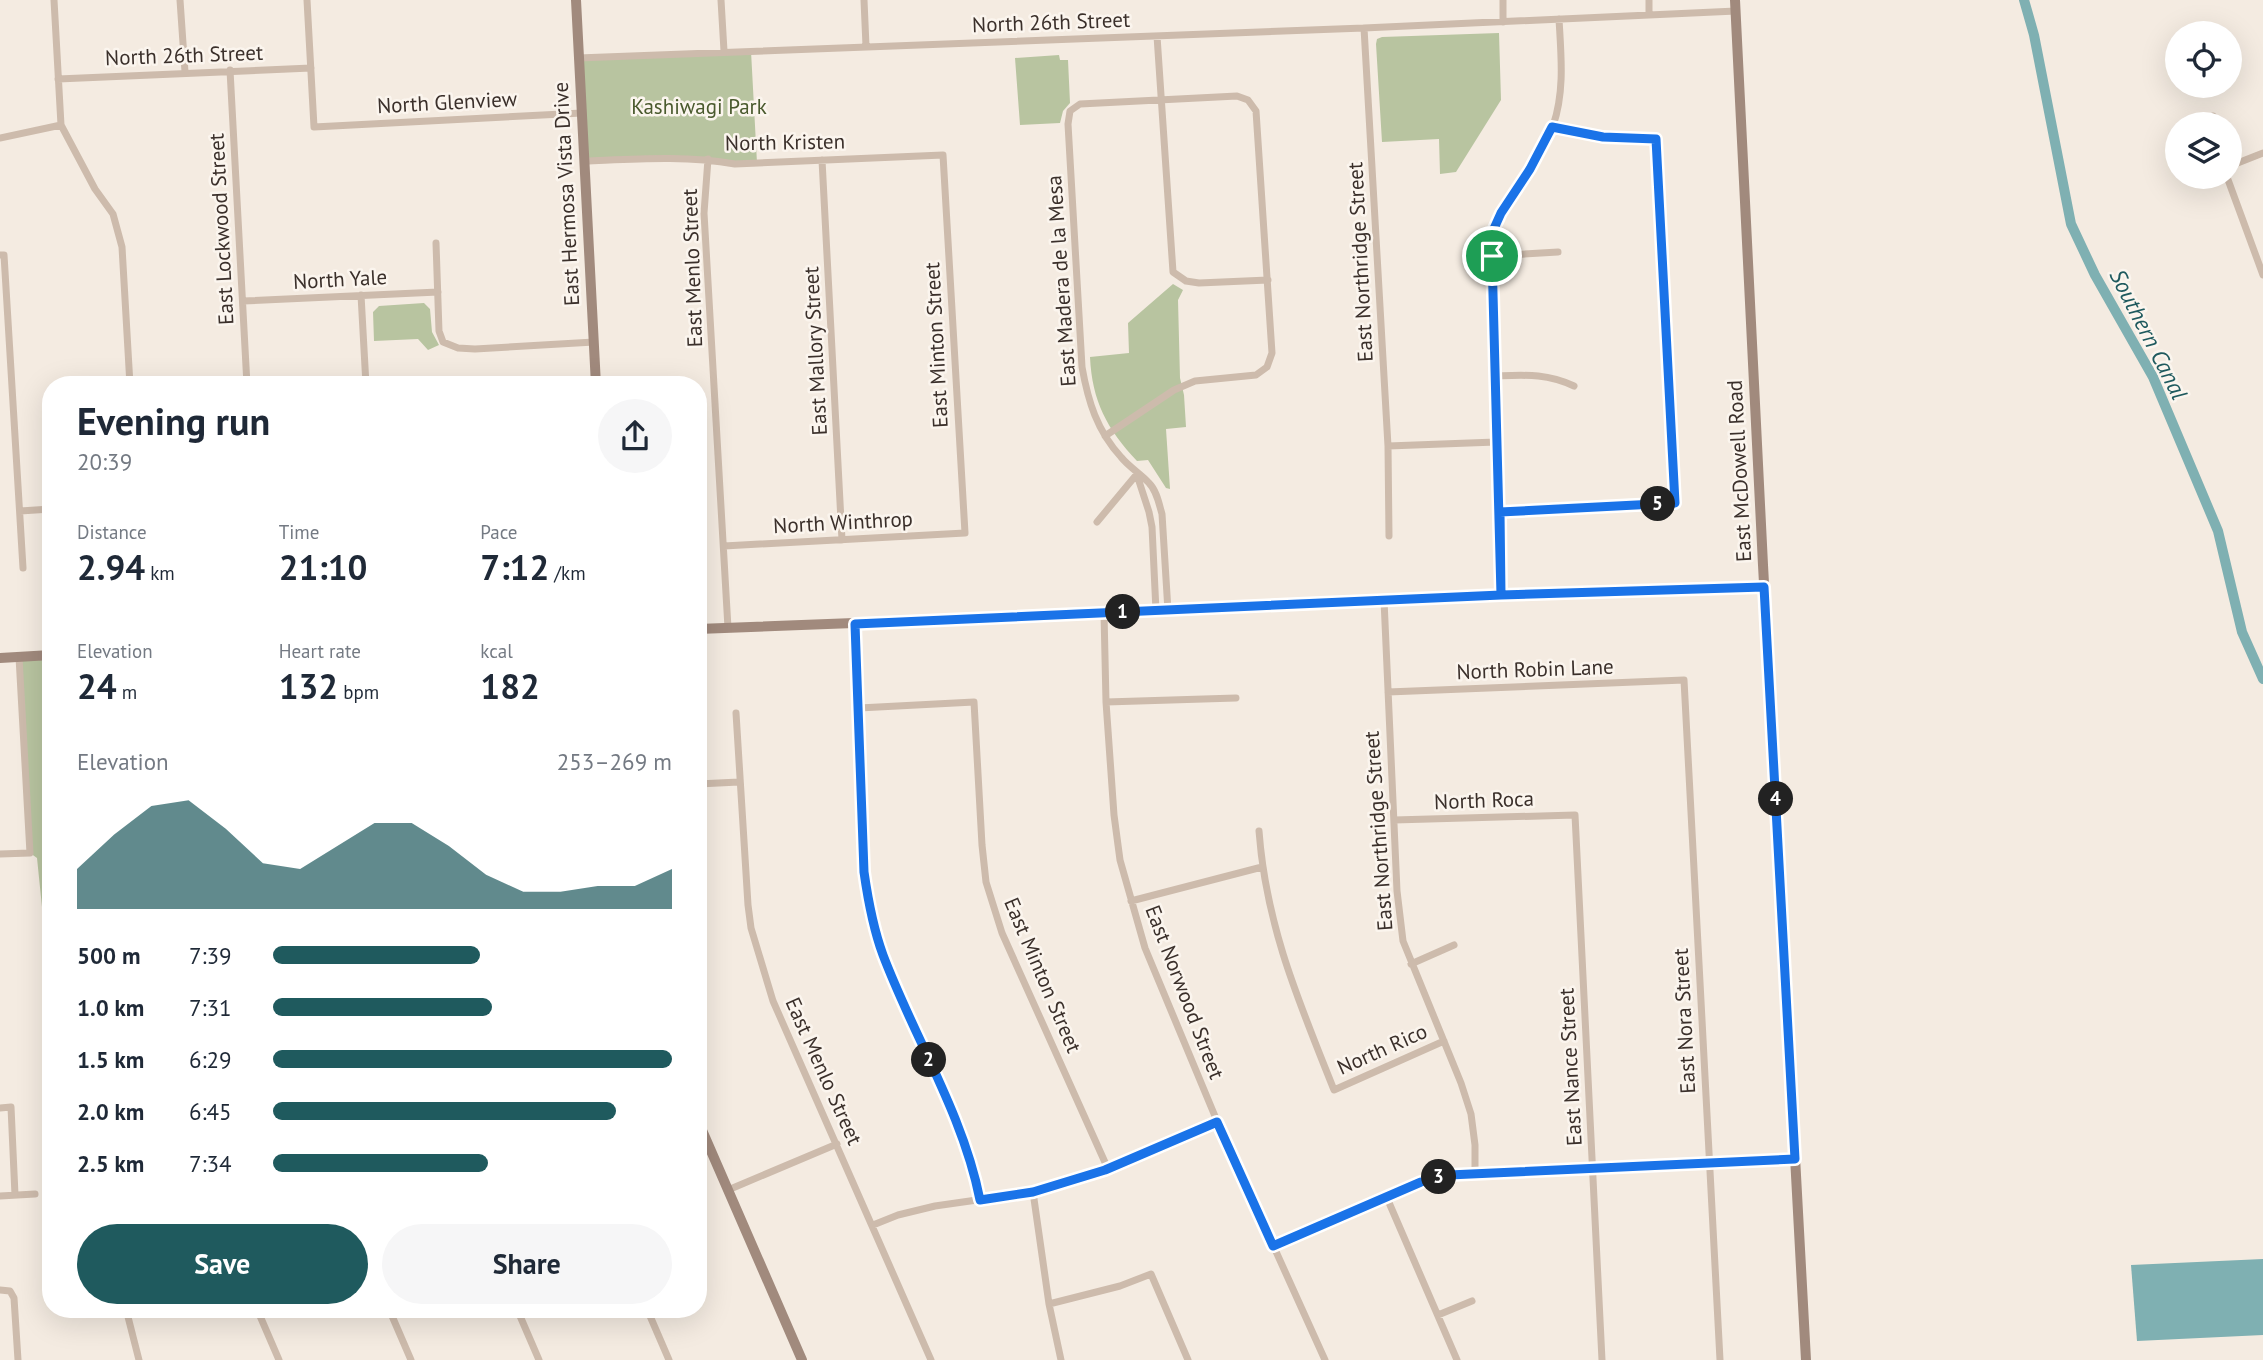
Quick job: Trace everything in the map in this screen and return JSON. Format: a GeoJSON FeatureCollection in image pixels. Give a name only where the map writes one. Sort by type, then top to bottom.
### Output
{"type":"FeatureCollection","features":[{"type":"Feature","properties":{"kind":"main road","name":"East Hermosa Vista Drive"},"geometry":{"type":"LineString","coordinates":[[576,0],[596,376]]}},
{"type":"Feature","properties":{"kind":"main road","name":"East McDowell Road"},"geometry":{"type":"LineString","coordinates":[[1736,5],[1806,1360]]}},
{"type":"Feature","properties":{"kind":"main road"},"geometry":{"type":"LineString","coordinates":[[707,629],[1501,595],[1764,587]]}},
{"type":"Feature","properties":{"kind":"main road"},"geometry":{"type":"LineString","coordinates":[[0,658],[42,656]]}},
{"type":"Feature","properties":{"kind":"main road"},"geometry":{"type":"LineString","coordinates":[[707,1142],[802,1360]]}},
{"type":"Feature","properties":{"kind":"street"},"geometry":{"type":"LineString","coordinates":[[54,0],[61,125],[95,189],[113,214],[122,247],[129,376]]}},
{"type":"Feature","properties":{"kind":"street"},"geometry":{"type":"LineString","coordinates":[[180,0],[185,72]]}},
{"type":"Feature","properties":{"kind":"street"},"geometry":{"type":"LineString","coordinates":[[307,0],[311,68]]}},
{"type":"Feature","properties":{"kind":"street"},"geometry":{"type":"LineString","coordinates":[[721,0],[724,51]]}},
{"type":"Feature","properties":{"kind":"street"},"geometry":{"type":"LineString","coordinates":[[864,0],[866,46]]}},
{"type":"Feature","properties":{"kind":"street"},"geometry":{"type":"LineString","coordinates":[[1503,0],[1503,22]]}},
{"type":"Feature","properties":{"kind":"street"},"geometry":{"type":"LineString","coordinates":[[1649,0],[1649,15]]}},
{"type":"Feature","properties":{"kind":"street","name":"North 26th Street"},"geometry":{"type":"LineString","coordinates":[[578,58],[1503,22],[1649,15],[1736,5]]}},
{"type":"Feature","properties":{"kind":"street"},"geometry":{"type":"LineString","coordinates":[[1501,595],[1492,233],[1552,127],[1560,97],[1562,69],[1559,19]]}},
{"type":"Feature","properties":{"kind":"street","name":"East Northridge Street"},"geometry":{"type":"LineString","coordinates":[[1364,28],[1388,446],[1389,536]]}},
{"type":"Feature","properties":{"kind":"street"},"geometry":{"type":"LineString","coordinates":[[1157,36],[1173,272],[1186,281],[1199,283],[1268,280]]}},
{"type":"Feature","properties":{"kind":"street","name":"North 26th Street"},"geometry":{"type":"LineString","coordinates":[[58,79],[311,68]]}},
{"type":"Feature","properties":{"kind":"street","name":"North Glenview"},"geometry":{"type":"LineString","coordinates":[[311,68],[314,127],[582,113]]}},
{"type":"Feature","properties":{"kind":"street","name":"East Lockwood Street"},"geometry":{"type":"LineString","coordinates":[[230,70],[247,376]]}},
{"type":"Feature","properties":{"kind":"street"},"geometry":{"type":"LineString","coordinates":[[1105,436],[1174,390],[1195,381],[1256,375],[1266,367],[1272,353],[1256,111],[1248,100],[1237,96],[1161,101]]}},
{"type":"Feature","properties":{"kind":"street","name":"East Madera de la Mesa"},"geometry":{"type":"LineString","coordinates":[[1161,101],[1080,104],[1070,111],[1068,124],[1086,393],[1093,415],[1105,436],[1119,456],[1150,484],[1158,499],[1162,513],[1162,611]]}},
{"type":"Feature","properties":{"kind":"street"},"geometry":{"type":"LineString","coordinates":[[0,138],[61,125]]}},
{"type":"Feature","properties":{"kind":"street"},"geometry":{"type":"LineString","coordinates":[[1500,512],[1675,503],[1656,139],[1603,137],[1552,127]]}},
{"type":"Feature","properties":{"kind":"street"},"geometry":{"type":"LineString","coordinates":[[2242,161],[2263,153]]}},
{"type":"Feature","properties":{"kind":"street","name":"North Kristen"},"geometry":{"type":"LineString","coordinates":[[585,161],[659,158],[708,159],[735,164],[943,155]]}},
{"type":"Feature","properties":{"kind":"street","name":"East Minton Street"},"geometry":{"type":"LineString","coordinates":[[943,155],[965,533]]}},
{"type":"Feature","properties":{"kind":"street","name":"East Menlo Street"},"geometry":{"type":"LineString","coordinates":[[708,159],[704,213],[728,628]]}},
{"type":"Feature","properties":{"kind":"street","name":"East Mallory Street"},"geometry":{"type":"LineString","coordinates":[[822,160],[842,540]]}},
{"type":"Feature","properties":{"kind":"street"},"geometry":{"type":"LineString","coordinates":[[2231,189],[2263,275]]}},
{"type":"Feature","properties":{"kind":"street"},"geometry":{"type":"LineString","coordinates":[[436,243],[439,331],[443,342],[458,348],[475,349],[594,342]]}},
{"type":"Feature","properties":{"kind":"street"},"geometry":{"type":"LineString","coordinates":[[1492,256],[1558,251]]}},
{"type":"Feature","properties":{"kind":"street"},"geometry":{"type":"LineString","coordinates":[[2,255],[23,568]]}},
{"type":"Feature","properties":{"kind":"street","name":"North Yale"},"geometry":{"type":"LineString","coordinates":[[243,302],[438,292]]}},
{"type":"Feature","properties":{"kind":"street"},"geometry":{"type":"LineString","coordinates":[[361,295],[366,376]]}},
{"type":"Feature","properties":{"kind":"street"},"geometry":{"type":"LineString","coordinates":[[1495,376],[1533,375],[1556,378],[1574,386]]}},
{"type":"Feature","properties":{"kind":"street"},"geometry":{"type":"LineString","coordinates":[[1388,446],[1496,442]]}},
{"type":"Feature","properties":{"kind":"street"},"geometry":{"type":"LineString","coordinates":[[1097,522],[1137,474]]}},
{"type":"Feature","properties":{"kind":"street","name":"East Madera de la Mesa"},"geometry":{"type":"LineString","coordinates":[[1137,474],[1152,527],[1162,611]]}},
{"type":"Feature","properties":{"kind":"street"},"geometry":{"type":"LineString","coordinates":[[20,512],[42,510]]}},
{"type":"Feature","properties":{"kind":"street","name":"North Winthrop"},"geometry":{"type":"LineString","coordinates":[[724,546],[965,533]]}},
{"type":"Feature","properties":{"kind":"street","name":"East Northridge Street"},"geometry":{"type":"LineString","coordinates":[[1384,600],[1399,915],[1403,942],[1431,1007],[1471,1114],[1475,1172]]}},
{"type":"Feature","properties":{"kind":"street","name":"East Norwood Street"},"geometry":{"type":"LineString","coordinates":[[1104,613],[1106,702],[1114,815],[1120,860],[1131,901],[1145,948],[1217,1122],[1325,1360]]}},
{"type":"Feature","properties":{"kind":"street"},"geometry":{"type":"LineString","coordinates":[[855,624],[864,872],[869,908],[883,954],[968,1152],[980,1200]]}},
{"type":"Feature","properties":{"kind":"street"},"geometry":{"type":"LineString","coordinates":[[0,854],[30,853],[19,657]]}},
{"type":"Feature","properties":{"kind":"street","name":"North Robin Lane"},"geometry":{"type":"LineString","coordinates":[[1388,692],[1684,680]]}},
{"type":"Feature","properties":{"kind":"street","name":"East Nora Street"},"geometry":{"type":"LineString","coordinates":[[1684,680],[1720,1360]]}},
{"type":"Feature","properties":{"kind":"street"},"geometry":{"type":"LineString","coordinates":[[1106,702],[1236,698]]}},
{"type":"Feature","properties":{"kind":"street","name":"East Minton Street"},"geometry":{"type":"LineString","coordinates":[[859,708],[974,702],[986,882],[1002,933],[1108,1169]]}},
{"type":"Feature","properties":{"kind":"street","name":"East Menlo Street"},"geometry":{"type":"LineString","coordinates":[[736,713],[748,905],[757,952],[773,1001],[931,1360]]}},
{"type":"Feature","properties":{"kind":"street"},"geometry":{"type":"LineString","coordinates":[[707,784],[740,782]]}},
{"type":"Feature","properties":{"kind":"street","name":"North Roca"},"geometry":{"type":"LineString","coordinates":[[1394,820],[1575,814]]}},
{"type":"Feature","properties":{"kind":"street","name":"East Nance Street"},"geometry":{"type":"LineString","coordinates":[[1575,814],[1602,1360]]}},
{"type":"Feature","properties":{"kind":"street"},"geometry":{"type":"LineString","coordinates":[[1131,901],[1262,867],[1259,831]]}},
{"type":"Feature","properties":{"kind":"street","name":"North Rico"},"geometry":{"type":"LineString","coordinates":[[1262,867],[1274,929],[1296,995],[1334,1090],[1444,1041]]}},
{"type":"Feature","properties":{"kind":"street"},"geometry":{"type":"LineString","coordinates":[[1412,964],[1454,945]]}},
{"type":"Feature","properties":{"kind":"street"},"geometry":{"type":"LineString","coordinates":[[0,1108],[11,1107],[15,1195]]}},
{"type":"Feature","properties":{"kind":"street"},"geometry":{"type":"LineString","coordinates":[[873,1225],[898,1215],[935,1206],[1033,1192],[1108,1169],[1217,1122]]}},
{"type":"Feature","properties":{"kind":"street"},"geometry":{"type":"LineString","coordinates":[[728,1191],[837,1144]]}},
{"type":"Feature","properties":{"kind":"street"},"geometry":{"type":"LineString","coordinates":[[1273,1246],[1421,1182],[1449,1175],[1795,1159]]}},
{"type":"Feature","properties":{"kind":"street"},"geometry":{"type":"LineString","coordinates":[[1033,1192],[1060,1360]]}},
{"type":"Feature","properties":{"kind":"street"},"geometry":{"type":"LineString","coordinates":[[0,1196],[35,1194]]}},
{"type":"Feature","properties":{"kind":"street"},"geometry":{"type":"LineString","coordinates":[[1387,1198],[1457,1360]]}},
{"type":"Feature","properties":{"kind":"street"},"geometry":{"type":"LineString","coordinates":[[1049,1304],[1120,1286],[1151,1274],[1188,1360]]}},
{"type":"Feature","properties":{"kind":"street"},"geometry":{"type":"LineString","coordinates":[[0,1290],[10,1291],[14,1298],[18,1360]]}},
{"type":"Feature","properties":{"kind":"street"},"geometry":{"type":"LineString","coordinates":[[1437,1315],[1472,1301]]}},
{"type":"Feature","properties":{"kind":"street"},"geometry":{"type":"LineString","coordinates":[[128,1318],[139,1360]]}},
{"type":"Feature","properties":{"kind":"street"},"geometry":{"type":"LineString","coordinates":[[261,1318],[279,1360]]}},
{"type":"Feature","properties":{"kind":"street"},"geometry":{"type":"LineString","coordinates":[[393,1318],[411,1360]]}},
{"type":"Feature","properties":{"kind":"street"},"geometry":{"type":"LineString","coordinates":[[521,1318],[540,1360]]}},
{"type":"Feature","properties":{"kind":"street"},"geometry":{"type":"LineString","coordinates":[[651,1318],[669,1360]]}},
{"type":"Feature","properties":{"kind":"green space"},"geometry":{"type":"Polygon","coordinates":[[[1499,33],[1501,100],[1456,172],[1440,174],[1439,139],[1382,142],[1377,39],[1499,33]]]}},
{"type":"Feature","properties":{"kind":"green space","name":"Kashiwagi Park"},"geometry":{"type":"Polygon","coordinates":[[[751,51],[757,163],[708,159],[585,161],[578,58],[751,51]]]}},
{"type":"Feature","properties":{"kind":"green space"},"geometry":{"type":"Polygon","coordinates":[[[1059,55],[1060,60],[1068,60],[1070,103],[1063,111],[1060,123],[1020,125],[1015,58],[1059,55]]]}},
{"type":"Feature","properties":{"kind":"green space"},"geometry":{"type":"Polygon","coordinates":[[[1173,284],[1183,290],[1178,300],[1180,378],[1186,427],[1166,429],[1170,489],[1166,488],[1148,460],[1137,461],[1109,426],[1094,387],[1090,357],[1129,353],[1128,323],[1173,284]]]}},
{"type":"Feature","properties":{"kind":"green space"},"geometry":{"type":"Polygon","coordinates":[[[424,303],[430,309],[432,332],[439,345],[428,350],[418,339],[374,341],[373,312],[379,306],[424,303]]]}},
{"type":"Feature","properties":{"kind":"green space"},"geometry":{"type":"Polygon","coordinates":[[[42,656],[42,907],[37,858],[30,853],[19,657],[42,656]]]}},
{"type":"Feature","properties":{"kind":"water"},"geometry":{"type":"Polygon","coordinates":[[[2263,1259],[2263,1335],[2137,1341],[2131,1265],[2263,1259]]]}},
{"type":"Feature","properties":{"kind":"waterway","name":"Southern Canal"},"geometry":{"type":"LineString","coordinates":[[2024,0],[2034,35],[2071,224],[2095,275],[2153,377],[2218,531],[2242,632],[2263,679]]}},
{"type":"Feature","properties":{"kind":"route"},"geometry":{"type":"LineString","coordinates":[[1492,256],[1492,233],[1501,213],[1530,169],[1552,127],[1603,137],[1656,139],[1675,503],[1500,512],[1501,595],[1764,587],[1795,1159],[1449,1175],[1421,1182],[1273,1246],[1217,1122],[1105,1170],[1033,1192],[980,1200],[968,1152],[883,954],[869,908],[864,872],[855,624],[1501,595],[1492,256]]}}]}
